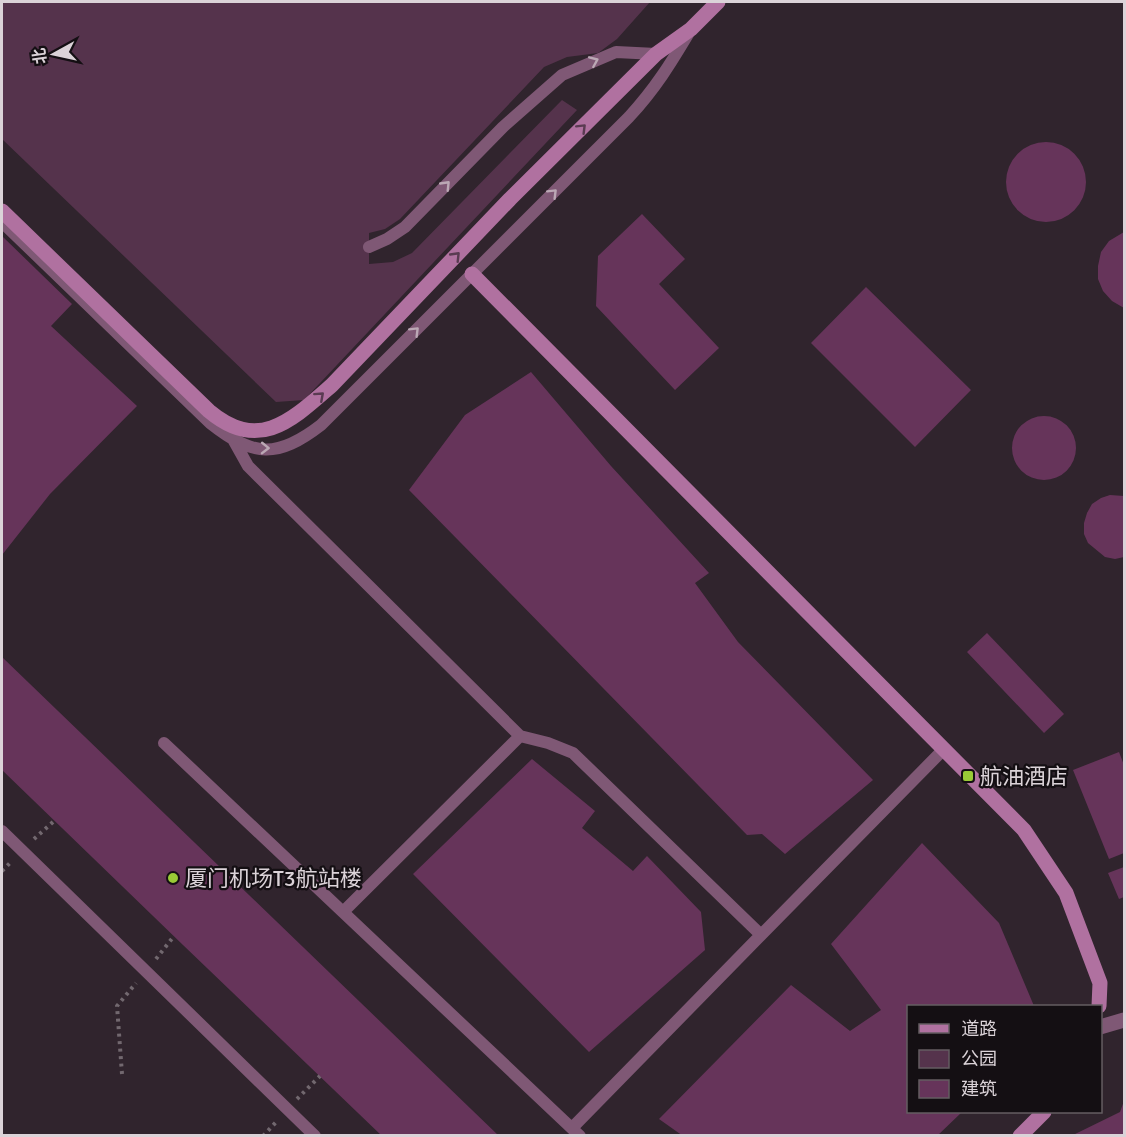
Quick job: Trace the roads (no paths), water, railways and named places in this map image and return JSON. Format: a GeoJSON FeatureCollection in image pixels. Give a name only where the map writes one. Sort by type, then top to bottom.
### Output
{"type":"FeatureCollection","features":[{"type":"Feature","properties":{"kind":"main road"},"geometry":{"type":"LineString","coordinates":[[2,211],[209,411],[234,428],[250,431],[264,430],[284,424],[301,413],[332,385],[510,199],[656,54],[691,28],[718,2]]}},
{"type":"Feature","properties":{"kind":"main road"},"geometry":{"type":"LineString","coordinates":[[472,274],[1023,830],[1066,893],[1100,982],[1099,1005]]}},
{"type":"Feature","properties":{"kind":"main road"},"geometry":{"type":"LineString","coordinates":[[1020,1136],[1043,1113]]}},
{"type":"Feature","properties":{"kind":"street"},"geometry":{"type":"LineString","coordinates":[[1102,1027],[1125,1020]]}},
{"type":"Feature","properties":{"kind":"lane"},"geometry":{"type":"LineString","coordinates":[[2,222],[210,423],[246,447],[290,446],[321,425],[651,93],[667,71],[691,28]]}},
{"type":"Feature","properties":{"kind":"lane"},"geometry":{"type":"LineString","coordinates":[[369,247],[405,227],[503,127],[562,75],[616,52],[656,54]]}},
{"type":"Feature","properties":{"kind":"lane"},"geometry":{"type":"LineString","coordinates":[[234,440],[248,466],[520,736],[548,743],[573,753],[761,935]]}},
{"type":"Feature","properties":{"kind":"lane"},"geometry":{"type":"LineString","coordinates":[[344,911],[520,736]]}},
{"type":"Feature","properties":{"kind":"lane"},"geometry":{"type":"LineString","coordinates":[[164,743],[576,1132],[761,935],[942,750]]}},
{"type":"Feature","properties":{"kind":"lane"},"geometry":{"type":"LineString","coordinates":[[2,831],[315,1136]]}},
{"type":"Feature","properties":{"kind":"place","name":"航油酒店"},"geometry":{"type":"Point","coordinates":[968,776]}},
{"type":"Feature","properties":{"kind":"place","name":"厦门机场T3航站楼"},"geometry":{"type":"Point","coordinates":[173,878]}}]}
